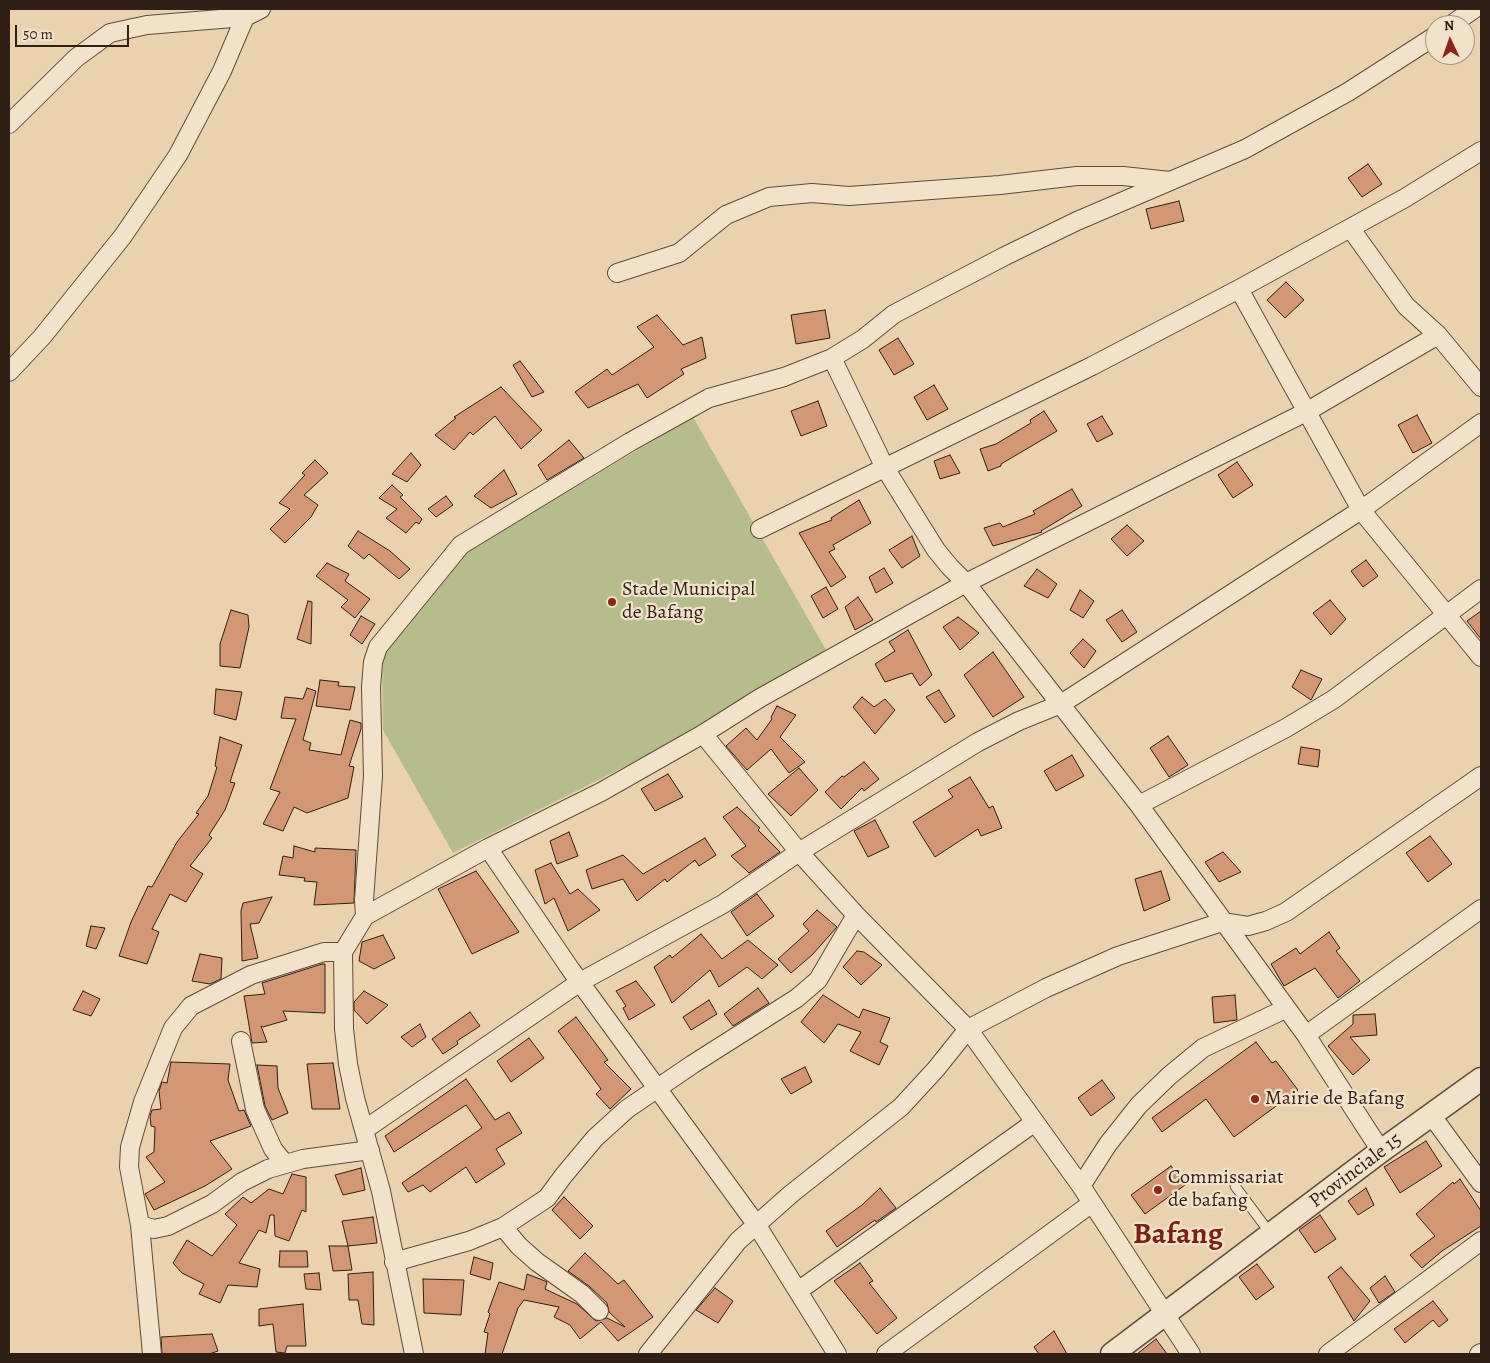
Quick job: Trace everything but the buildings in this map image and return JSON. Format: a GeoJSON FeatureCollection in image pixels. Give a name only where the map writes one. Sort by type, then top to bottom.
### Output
{"type":"FeatureCollection","features":[{"type":"Feature","properties":{"kind":"street"},"geometry":{"type":"LineString","coordinates":[[9,124],[76,58],[110,33],[147,25],[245,18],[261,9]]}},
{"type":"Feature","properties":{"kind":"street"},"geometry":{"type":"LineString","coordinates":[[9,372],[42,337],[124,236],[167,171],[222,70],[245,18]]}},
{"type":"Feature","properties":{"kind":"street"},"geometry":{"type":"LineString","coordinates":[[365,916],[364,889],[373,776],[371,687],[373,662],[378,647],[461,545],[638,438],[709,398],[784,377],[832,358],[863,339],[894,314],[1005,256],[1245,149],[1348,92],[1425,42]]}},
{"type":"Feature","properties":{"kind":"street"},"geometry":{"type":"LineString","coordinates":[[760,529],[1239,289],[1351,229],[1481,151]]}},
{"type":"Feature","properties":{"kind":"street"},"geometry":{"type":"LineString","coordinates":[[617,273],[679,253],[726,215],[769,197],[812,193],[849,196],[868,195],[1076,176],[1124,176],[1171,181]]}},
{"type":"Feature","properties":{"kind":"street"},"geometry":{"type":"LineString","coordinates":[[1351,229],[1406,306],[1438,335],[1481,387]]}},
{"type":"Feature","properties":{"kind":"street"},"geometry":{"type":"LineString","coordinates":[[1239,289],[1361,510],[1481,657]]}},
{"type":"Feature","properties":{"kind":"street"},"geometry":{"type":"LineString","coordinates":[[414,1354],[413,1339],[394,1262],[382,1191],[354,1098],[346,1046],[343,952],[365,916],[488,848],[600,792],[702,734],[760,698],[966,583],[1306,412],[1438,335]]}},
{"type":"Feature","properties":{"kind":"street"},"geometry":{"type":"LineString","coordinates":[[832,358],[885,468],[936,550],[966,583],[1139,805],[1285,1009],[1306,1035],[1381,1152]]}},
{"type":"Feature","properties":{"kind":"street"},"geometry":{"type":"LineString","coordinates":[[364,1130],[580,982],[723,904],[799,852],[978,742],[1019,721],[1061,704],[1361,510],[1481,423]]}},
{"type":"Feature","properties":{"kind":"street"},"geometry":{"type":"LineString","coordinates":[[1139,805],[1286,728],[1334,699],[1481,589]]}},
{"type":"Feature","properties":{"kind":"street"},"geometry":{"type":"LineString","coordinates":[[702,734],[799,852],[856,915],[968,1029],[1081,1186],[1191,1354]]}},
{"type":"Feature","properties":{"kind":"street"},"geometry":{"type":"LineString","coordinates":[[648,1354],[738,1240],[791,1194],[901,1107],[968,1029],[1046,988],[1118,956],[1222,922],[1248,926],[1266,921],[1286,912],[1481,776]]}},
{"type":"Feature","properties":{"kind":"street"},"geometry":{"type":"LineString","coordinates":[[488,848],[580,982],[756,1224],[837,1354]]}},
{"type":"Feature","properties":{"kind":"street"},"geometry":{"type":"LineString","coordinates":[[1306,1035],[1481,909]]}},
{"type":"Feature","properties":{"kind":"street"},"geometry":{"type":"LineString","coordinates":[[394,1262],[468,1241],[503,1227],[548,1198],[564,1174],[594,1138],[627,1109],[693,1064],[797,998],[818,980],[856,915]]}},
{"type":"Feature","properties":{"kind":"street"},"geometry":{"type":"LineString","coordinates":[[152,1354],[140,1225],[129,1168],[130,1147],[143,1102],[173,1028],[191,1006],[251,975],[324,952],[343,952]]}},
{"type":"Feature","properties":{"kind":"street"},"geometry":{"type":"LineString","coordinates":[[1081,1186],[1108,1144],[1138,1105],[1176,1071],[1203,1048],[1285,1009]]}},
{"type":"Feature","properties":{"kind":"street"},"geometry":{"type":"LineString","coordinates":[[240,1041],[255,1109],[273,1149],[285,1164]]}},
{"type":"Feature","properties":{"kind":"street","name":"Provinciale 15"},"geometry":{"type":"LineString","coordinates":[[1112,1354],[1481,1079]]}},
{"type":"Feature","properties":{"kind":"street"},"geometry":{"type":"LineString","coordinates":[[1432,1116],[1481,1183]]}},
{"type":"Feature","properties":{"kind":"street"},"geometry":{"type":"LineString","coordinates":[[798,1291],[1035,1122]]}},
{"type":"Feature","properties":{"kind":"street"},"geometry":{"type":"LineString","coordinates":[[140,1225],[154,1229],[168,1226],[212,1204],[242,1182],[268,1169],[303,1159],[370,1150]]}},
{"type":"Feature","properties":{"kind":"street"},"geometry":{"type":"LineString","coordinates":[[886,1354],[1092,1203]]}},
{"type":"Feature","properties":{"kind":"street"},"geometry":{"type":"LineString","coordinates":[[503,1227],[518,1246],[582,1294],[599,1312]]}},
{"type":"Feature","properties":{"kind":"street"},"geometry":{"type":"LineString","coordinates":[[1328,1354],[1481,1241]]}},
{"type":"Feature","properties":{"kind":"lane"},"geometry":{"type":"LineString","coordinates":[[1235,1186],[1272,1236]]}},
{"type":"Feature","properties":{"kind":"green space","name":"Stade Municipal de Bafang"},"geometry":{"type":"Polygon","coordinates":[[[693,417],[826,650],[642,758],[453,853],[383,730],[382,657],[465,553],[693,417]]]}},
{"type":"Feature","properties":{"kind":"place","name":"Stade Municipal de Bafang"},"geometry":{"type":"Point","coordinates":[612,602]}},
{"type":"Feature","properties":{"kind":"place","name":"Mairie de Bafang"},"geometry":{"type":"Point","coordinates":[1255,1099]}},
{"type":"Feature","properties":{"kind":"place","name":"Commissariat de bafang"},"geometry":{"type":"Point","coordinates":[1158,1190]}},
{"type":"Feature","properties":{"kind":"district","name":"Bafang"},"geometry":{"type":"Point","coordinates":[1178,1236]}}]}
